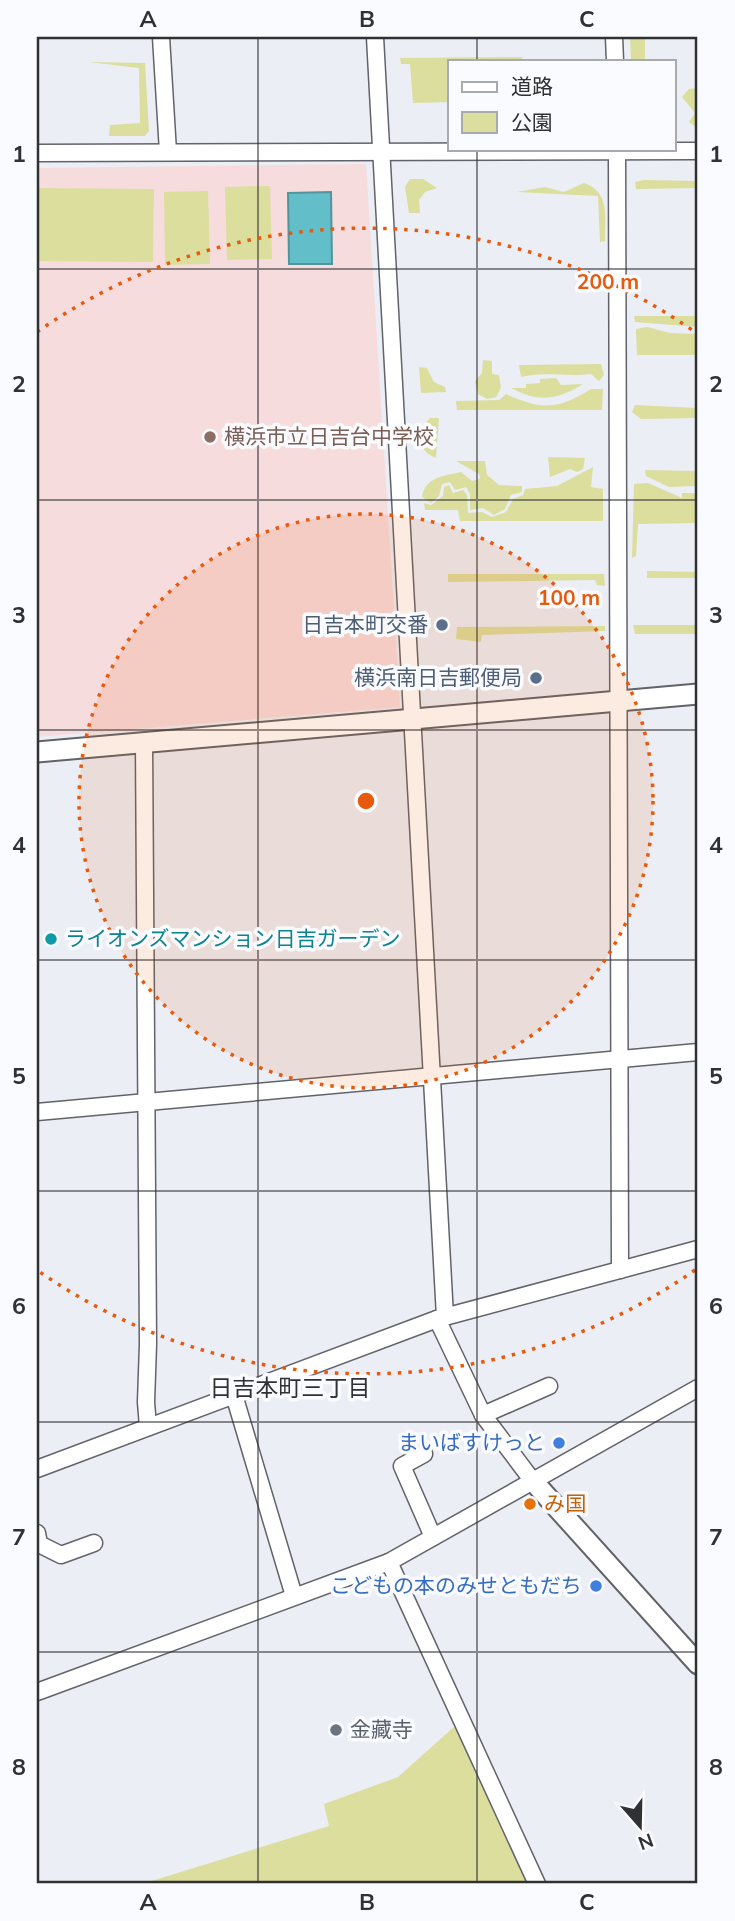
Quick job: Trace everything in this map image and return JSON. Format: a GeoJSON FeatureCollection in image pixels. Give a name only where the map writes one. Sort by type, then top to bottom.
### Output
{"type":"FeatureCollection","features":[{"type":"Feature","properties":{"kind":"street"},"geometry":{"type":"LineString","coordinates":[[161,37],[168,152]]}},
{"type":"Feature","properties":{"kind":"street"},"geometry":{"type":"LineString","coordinates":[[375,37],[432,1077],[441,1318],[483,1415],[532,1480],[698,1664]]}},
{"type":"Feature","properties":{"kind":"street"},"geometry":{"type":"LineString","coordinates":[[614,37],[615,60]]}},
{"type":"Feature","properties":{"kind":"street"},"geometry":{"type":"LineString","coordinates":[[617,150],[620,1270]]}},
{"type":"Feature","properties":{"kind":"street"},"geometry":{"type":"LineString","coordinates":[[37,153],[698,151]]}},
{"type":"Feature","properties":{"kind":"street"},"geometry":{"type":"LineString","coordinates":[[37,752],[698,694]]}},
{"type":"Feature","properties":{"kind":"street"},"geometry":{"type":"LineString","coordinates":[[144,742],[148,1427]]}},
{"type":"Feature","properties":{"kind":"street"},"geometry":{"type":"LineString","coordinates":[[37,1112],[698,1052]]}},
{"type":"Feature","properties":{"kind":"street"},"geometry":{"type":"LineString","coordinates":[[37,1469],[441,1318],[698,1250]]}},
{"type":"Feature","properties":{"kind":"street"},"geometry":{"type":"LineString","coordinates":[[483,1415],[549,1386]]}},
{"type":"Feature","properties":{"kind":"street"},"geometry":{"type":"LineString","coordinates":[[37,1692],[389,1562],[698,1388]]}},
{"type":"Feature","properties":{"kind":"street"},"geometry":{"type":"LineString","coordinates":[[234,1395],[295,1596]]}},
{"type":"Feature","properties":{"kind":"street"},"geometry":{"type":"LineString","coordinates":[[424,1454],[402,1466],[433,1537]]}},
{"type":"Feature","properties":{"kind":"street"},"geometry":{"type":"LineString","coordinates":[[37,1533],[39,1544],[61,1555],[94,1543]]}},
{"type":"Feature","properties":{"kind":"street"},"geometry":{"type":"LineString","coordinates":[[389,1562],[537,1884]]}},
{"type":"Feature","properties":{"kind":"shaded area","name":"横浜市立日吉台中学校"},"geometry":{"type":"Polygon","coordinates":[[[366,164],[400,707],[37,737],[37,168],[366,164]]]}},
{"type":"Feature","properties":{"kind":"green space"},"geometry":{"type":"Polygon","coordinates":[[[630,37],[698,37],[645,38],[645,60],[631,60],[630,37]]]}},
{"type":"Feature","properties":{"kind":"green space"},"geometry":{"type":"Polygon","coordinates":[[[523,57],[521,60],[448,60],[448,102],[413,103],[410,64],[401,64],[400,58],[523,57]]]}},
{"type":"Feature","properties":{"kind":"green space"},"geometry":{"type":"Polygon","coordinates":[[[89,62],[145,63],[149,131],[145,136],[109,136],[110,125],[140,123],[139,68],[89,62]]]}},
{"type":"Feature","properties":{"kind":"green space"},"geometry":{"type":"Polygon","coordinates":[[[698,88],[697,128],[689,122],[695,113],[682,97],[689,89],[698,88]]]}},
{"type":"Feature","properties":{"kind":"green space"},"geometry":{"type":"Polygon","coordinates":[[[410,179],[423,179],[437,188],[425,192],[419,200],[420,213],[409,213],[405,187],[410,179]]]}},
{"type":"Feature","properties":{"kind":"green space"},"geometry":{"type":"Polygon","coordinates":[[[698,181],[698,188],[636,189],[635,182],[698,181]]]}},
{"type":"Feature","properties":{"kind":"green space"},"geometry":{"type":"Polygon","coordinates":[[[584,183],[598,192],[602,199],[605,241],[600,242],[598,196],[517,192],[545,187],[564,192],[584,183]]]}},
{"type":"Feature","properties":{"kind":"green space"},"geometry":{"type":"Polygon","coordinates":[[[270,186],[272,259],[227,260],[225,187],[270,186]]]}},
{"type":"Feature","properties":{"kind":"green space"},"geometry":{"type":"Polygon","coordinates":[[[37,188],[154,189],[153,262],[37,261],[37,188]]]}},
{"type":"Feature","properties":{"kind":"green space"},"geometry":{"type":"Polygon","coordinates":[[[208,191],[210,264],[165,265],[164,192],[208,191]]]}},
{"type":"Feature","properties":{"kind":"green space"},"geometry":{"type":"Polygon","coordinates":[[[634,316],[698,316],[698,327],[635,322],[634,316]]]}},
{"type":"Feature","properties":{"kind":"green space"},"geometry":{"type":"Polygon","coordinates":[[[647,327],[670,333],[698,334],[698,355],[637,355],[636,329],[647,327]]]}},
{"type":"Feature","properties":{"kind":"green space"},"geometry":{"type":"Polygon","coordinates":[[[483,360],[492,361],[492,374],[499,375],[501,388],[496,397],[487,399],[478,394],[475,381],[482,373],[483,360]]]}},
{"type":"Feature","properties":{"kind":"green space"},"geometry":{"type":"Polygon","coordinates":[[[601,364],[604,375],[599,381],[591,374],[539,374],[521,377],[519,365],[601,364]]]}},
{"type":"Feature","properties":{"kind":"green space"},"geometry":{"type":"Polygon","coordinates":[[[419,367],[427,368],[434,382],[445,387],[446,392],[421,393],[419,367]]]}},
{"type":"Feature","properties":{"kind":"green space"},"geometry":{"type":"Polygon","coordinates":[[[556,378],[561,385],[583,384],[548,398],[530,396],[511,388],[526,388],[526,384],[540,383],[540,379],[556,378]]]}},
{"type":"Feature","properties":{"kind":"green space"},"geometry":{"type":"Polygon","coordinates":[[[591,389],[603,389],[602,410],[457,410],[456,401],[499,400],[506,394],[540,405],[559,404],[591,389]]]}},
{"type":"Feature","properties":{"kind":"green space"},"geometry":{"type":"Polygon","coordinates":[[[635,405],[698,408],[698,418],[641,419],[632,412],[635,405]]]}},
{"type":"Feature","properties":{"kind":"green space"},"geometry":{"type":"Polygon","coordinates":[[[430,418],[439,418],[436,458],[424,450],[420,440],[422,429],[430,418]]]}},
{"type":"Feature","properties":{"kind":"green space"},"geometry":{"type":"Polygon","coordinates":[[[548,457],[585,458],[583,469],[577,472],[570,469],[550,477],[548,457]]]}},
{"type":"Feature","properties":{"kind":"green space"},"geometry":{"type":"Polygon","coordinates":[[[456,461],[485,461],[487,475],[499,485],[522,486],[522,492],[511,495],[505,509],[494,515],[483,508],[470,510],[470,494],[466,487],[455,490],[450,482],[442,484],[439,496],[431,503],[422,497],[427,485],[442,476],[461,472],[472,481],[480,479],[479,474],[456,461]]]}},
{"type":"Feature","properties":{"kind":"green space"},"geometry":{"type":"Polygon","coordinates":[[[593,467],[591,487],[603,489],[603,521],[460,521],[458,510],[425,510],[424,503],[431,505],[443,496],[444,487],[449,485],[453,493],[463,490],[467,495],[468,513],[482,512],[492,517],[506,512],[513,499],[523,495],[525,489],[557,486],[593,467]]]}},
{"type":"Feature","properties":{"kind":"green space"},"geometry":{"type":"Polygon","coordinates":[[[645,470],[698,471],[698,486],[669,487],[646,476],[645,470]]]}},
{"type":"Feature","properties":{"kind":"green space"},"geometry":{"type":"Polygon","coordinates":[[[648,483],[682,498],[682,493],[698,493],[698,523],[638,524],[636,556],[632,558],[634,484],[648,483]]]}},
{"type":"Feature","properties":{"kind":"green space"},"geometry":{"type":"Polygon","coordinates":[[[647,571],[698,572],[698,578],[647,578],[647,571]]]}},
{"type":"Feature","properties":{"kind":"green space"},"geometry":{"type":"Polygon","coordinates":[[[448,574],[604,574],[605,586],[597,585],[595,580],[448,582],[448,574]]]}},
{"type":"Feature","properties":{"kind":"green space"},"geometry":{"type":"Polygon","coordinates":[[[633,625],[698,625],[698,634],[635,634],[633,625]]]}},
{"type":"Feature","properties":{"kind":"green space"},"geometry":{"type":"Polygon","coordinates":[[[605,626],[605,631],[482,635],[481,642],[456,639],[457,627],[605,626]]]}},
{"type":"Feature","properties":{"kind":"green space"},"geometry":{"type":"Polygon","coordinates":[[[455,1726],[473,1766],[537,1884],[142,1884],[329,1826],[324,1804],[398,1777],[455,1726]]]}},
{"type":"Feature","properties":{"kind":"water"},"geometry":{"type":"Polygon","coordinates":[[[331,192],[332,264],[289,264],[288,193],[331,192]]]}},
{"type":"Feature","properties":{"kind":"place","name":"横浜市立日吉台中学校"},"geometry":{"type":"Point","coordinates":[210,437]}},
{"type":"Feature","properties":{"kind":"place","name":"日吉本町交番"},"geometry":{"type":"Point","coordinates":[442,625]}},
{"type":"Feature","properties":{"kind":"place","name":"横浜南日吉郵便局"},"geometry":{"type":"Point","coordinates":[536,678]}},
{"type":"Feature","properties":{"kind":"place","name":"ライオンズマンション日吉ガーデン"},"geometry":{"type":"Point","coordinates":[51,939]}},
{"type":"Feature","properties":{"kind":"place","name":"まいばすけっと"},"geometry":{"type":"Point","coordinates":[559,1443]}},
{"type":"Feature","properties":{"kind":"place","name":"み国"},"geometry":{"type":"Point","coordinates":[530,1504]}},
{"type":"Feature","properties":{"kind":"place","name":"こどもの本のみせともだち"},"geometry":{"type":"Point","coordinates":[596,1586]}},
{"type":"Feature","properties":{"kind":"place","name":"金藏寺"},"geometry":{"type":"Point","coordinates":[336,1730]}},
{"type":"Feature","properties":{"kind":"district","name":"日吉本町三丁目"},"geometry":{"type":"Point","coordinates":[290,1388]}}]}
